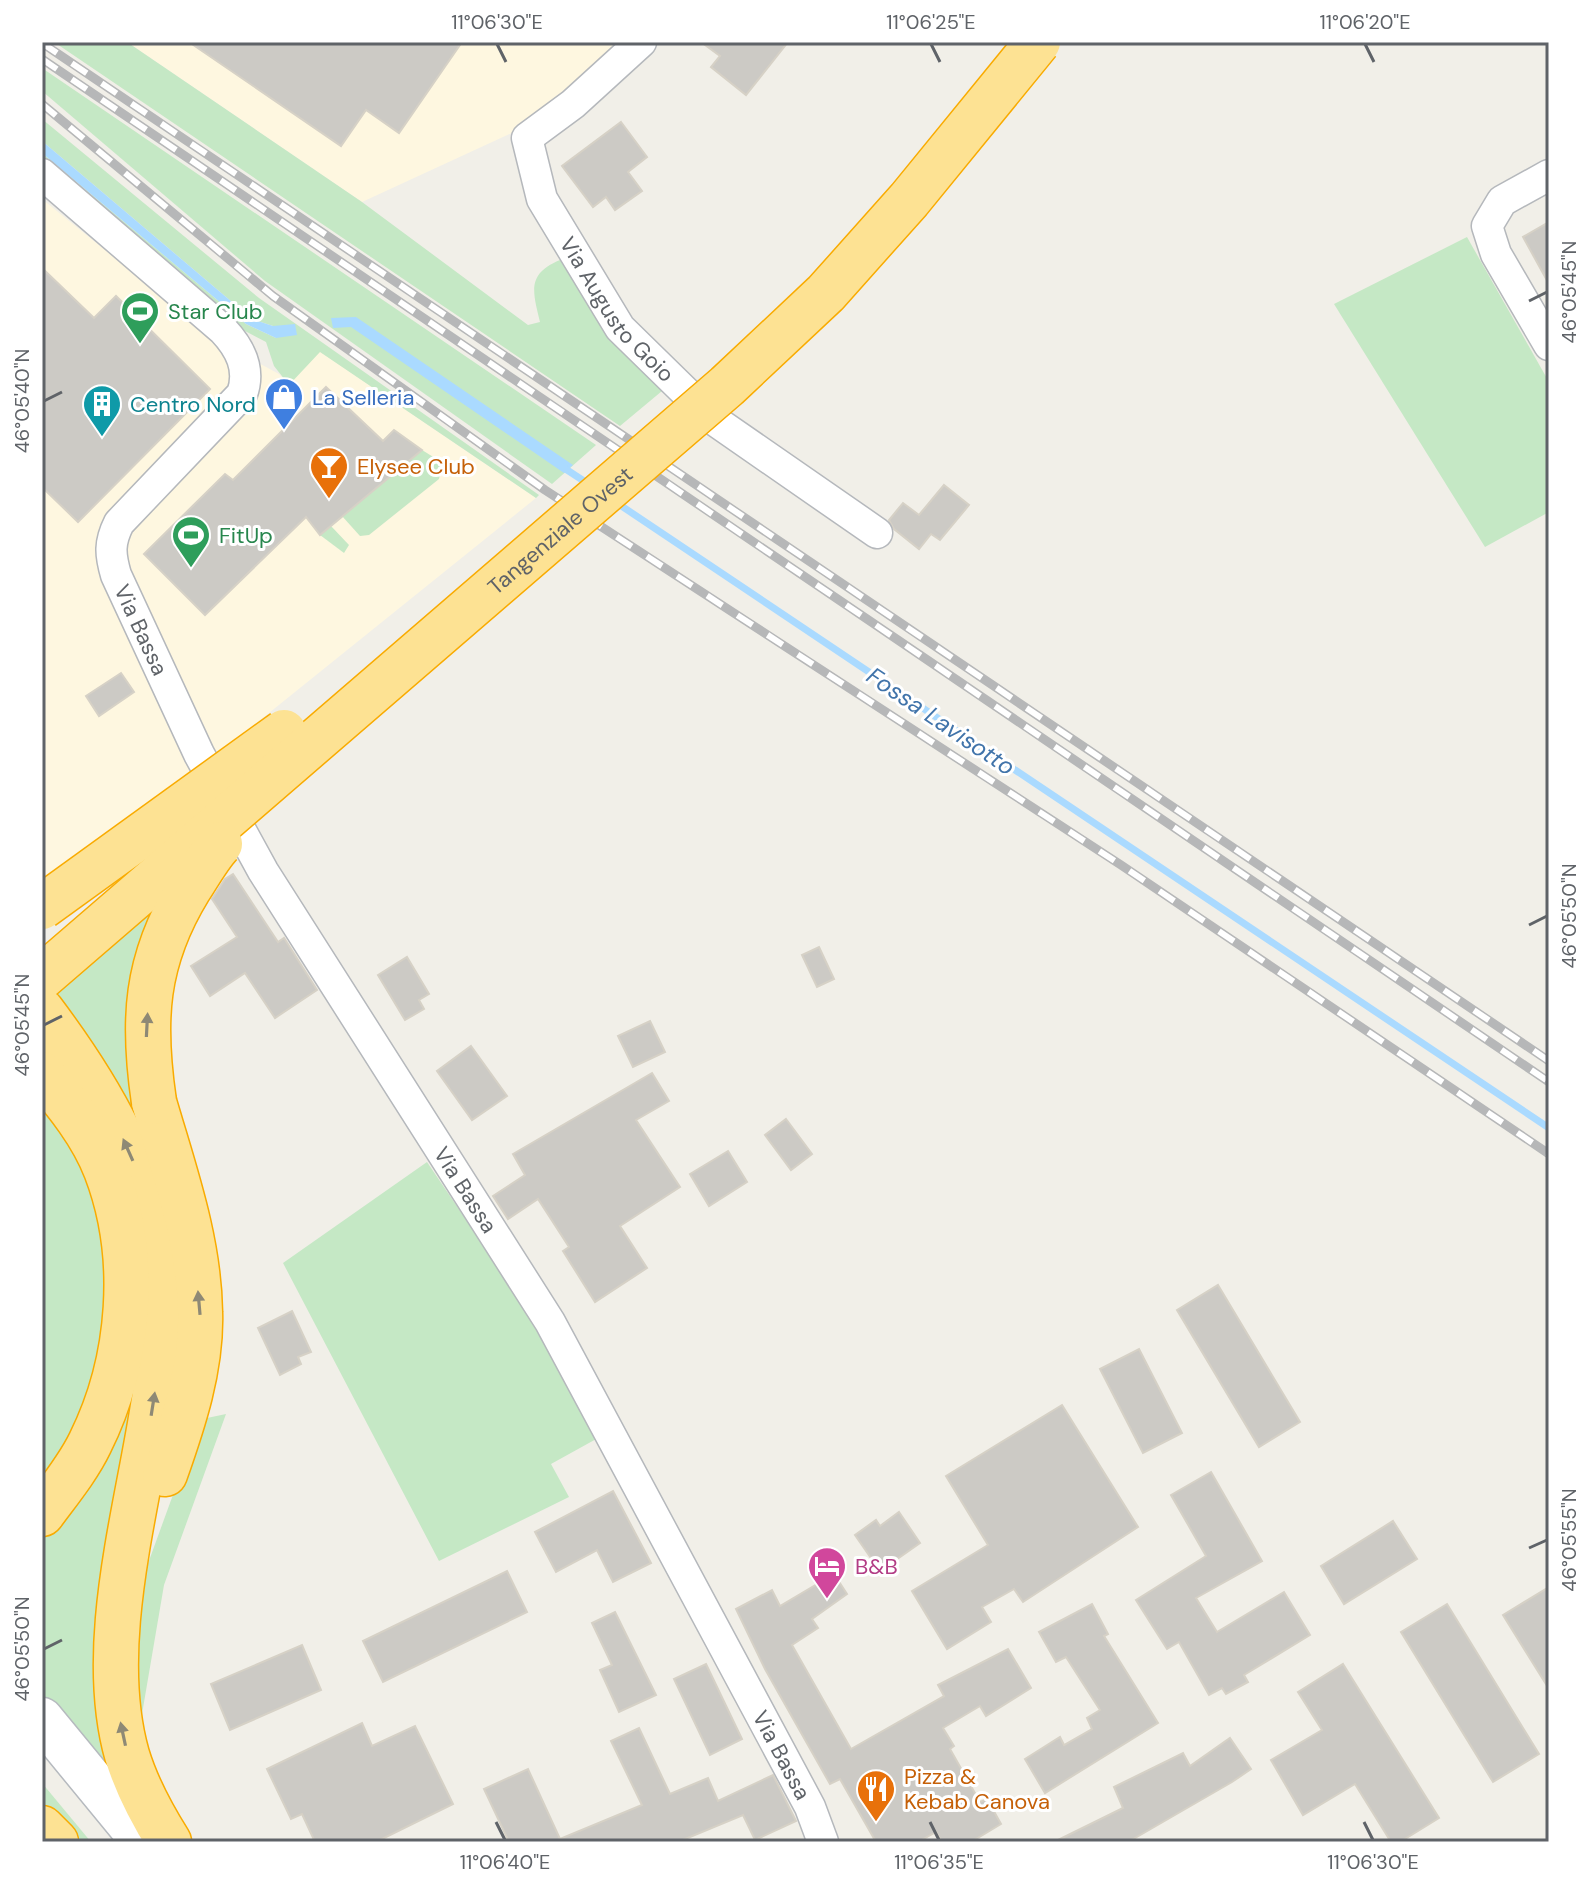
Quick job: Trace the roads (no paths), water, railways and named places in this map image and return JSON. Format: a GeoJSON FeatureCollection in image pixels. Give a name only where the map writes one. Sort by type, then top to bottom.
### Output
{"type":"FeatureCollection","features":[{"type":"Feature","properties":{"kind":"highway","name":"Tangenziale Ovest"},"geometry":{"type":"LineString","coordinates":[[42,977],[300,736],[809,272],[892,183],[1006,42]]}},
{"type":"Feature","properties":{"kind":"highway","name":"Tangenziale Ovest"},"geometry":{"type":"LineString","coordinates":[[42,941],[300,736],[727,386],[826,293],[909,200],[1038,42]]}},
{"type":"Feature","properties":{"kind":"highway"},"geometry":{"type":"LineString","coordinates":[[42,907],[300,736]]}},
{"type":"Feature","properties":{"kind":"highway"},"geometry":{"type":"LineString","coordinates":[[125,1564],[156,1500],[174,1448],[196,1368],[200,1312],[189,1225],[154,1102],[146,1048],[150,981],[169,922],[211,853],[300,736]]}},
{"type":"Feature","properties":{"kind":"highway"},"geometry":{"type":"LineString","coordinates":[[42,1012],[88,1075],[115,1120],[135,1167],[161,1268],[163,1346],[125,1564],[116,1686],[119,1718],[136,1782],[169,1842]]}},
{"type":"Feature","properties":{"kind":"highway"},"geometry":{"type":"LineString","coordinates":[[42,1074],[70,1107],[106,1170],[121,1225],[126,1293],[120,1353],[107,1404],[89,1445],[42,1514]]}},
{"type":"Feature","properties":{"kind":"highway"},"geometry":{"type":"LineString","coordinates":[[42,1828],[56,1842]]}},
{"type":"Feature","properties":{"kind":"main road"},"geometry":{"type":"LineString","coordinates":[[42,1719],[143,1842]]}},
{"type":"Feature","properties":{"kind":"main road"},"geometry":{"type":"LineString","coordinates":[[42,1762],[107,1842]]}},
{"type":"Feature","properties":{"kind":"street","name":"Via Augusto Goio"},"geometry":{"type":"LineString","coordinates":[[641,42],[573,104],[527,138],[542,199],[620,328],[673,382],[724,428],[877,533]]}},
{"type":"Feature","properties":{"kind":"street","name":"Via Bassa"},"geometry":{"type":"LineString","coordinates":[[42,174],[223,330],[236,346],[245,369],[245,385],[236,402],[119,523],[111,540],[110,556],[116,575],[199,754],[263,871],[550,1322],[803,1793],[823,1842]]}},
{"type":"Feature","properties":{"kind":"street"},"geometry":{"type":"LineString","coordinates":[[1549,175],[1502,201],[1487,226],[1496,254],[1549,345]]}},
{"type":"Feature","properties":{"kind":"water"},"geometry":{"type":"Polygon","coordinates":[[[42,141],[252,319],[273,326],[295,324],[297,335],[276,338],[246,324],[42,153],[42,141]]]}},
{"type":"Feature","properties":{"kind":"water"},"geometry":{"type":"Polygon","coordinates":[[[356,317],[573,465],[564,473],[351,327],[333,328],[331,318],[356,317]]]}},
{"type":"Feature","properties":{"kind":"waterway","name":"Fossa Lavisotto"},"geometry":{"type":"LineString","coordinates":[[561,466],[590,485]]}},
{"type":"Feature","properties":{"kind":"waterway","name":"Fossa Lavisotto"},"geometry":{"type":"LineString","coordinates":[[614,501],[1549,1128]]}},
{"type":"Feature","properties":{"kind":"railway"},"geometry":{"type":"LineString","coordinates":[[42,43],[1549,1061]]}},
{"type":"Feature","properties":{"kind":"railway"},"geometry":{"type":"LineString","coordinates":[[42,59],[1549,1082]]}},
{"type":"Feature","properties":{"kind":"railway"},"geometry":{"type":"LineString","coordinates":[[42,104],[273,296],[545,490],[1121,865],[1549,1154]]}},
{"type":"Feature","properties":{"kind":"place","name":"Star Club"},"geometry":{"type":"Point","coordinates":[140,345]}},
{"type":"Feature","properties":{"kind":"place","name":"La Selleria"},"geometry":{"type":"Point","coordinates":[284,431]}},
{"type":"Feature","properties":{"kind":"place","name":"Centro Nord"},"geometry":{"type":"Point","coordinates":[102,438]}},
{"type":"Feature","properties":{"kind":"place","name":"Elysee Club"},"geometry":{"type":"Point","coordinates":[329,500]}},
{"type":"Feature","properties":{"kind":"place","name":"FitUp"},"geometry":{"type":"Point","coordinates":[191,569]}},
{"type":"Feature","properties":{"kind":"place","name":"B&B"},"geometry":{"type":"Point","coordinates":[827,1600]}},
{"type":"Feature","properties":{"kind":"place","name":"Pizza & Kebab Canova"},"geometry":{"type":"Point","coordinates":[876,1823]}}]}
